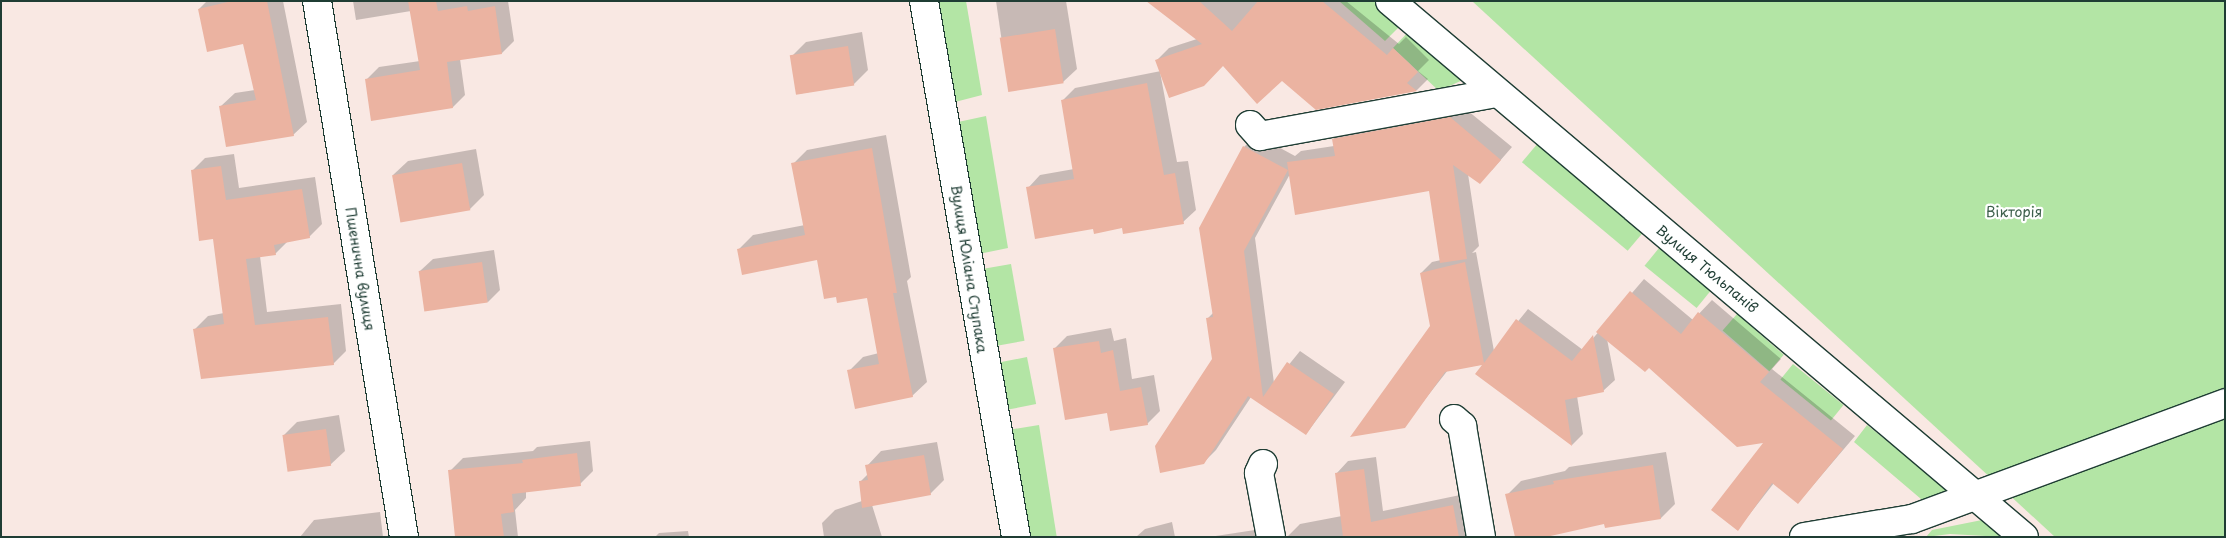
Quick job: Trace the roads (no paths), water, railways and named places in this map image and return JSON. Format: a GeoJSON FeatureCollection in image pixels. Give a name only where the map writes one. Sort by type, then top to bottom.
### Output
{"type":"FeatureCollection","features":[{"type":"Feature","properties":{"kind":"street","name":"Пшенична вулиця"},"geometry":{"type":"LineString","coordinates":[[317,1],[404,537]]}},
{"type":"Feature","properties":{"kind":"street","name":"Вулиця Юліана Ступака"},"geometry":{"type":"LineString","coordinates":[[924,1],[1016,537]]}},
{"type":"Feature","properties":{"kind":"street","name":"Вулиця Тюльпанів"},"geometry":{"type":"LineString","coordinates":[[1390,1],[1496,93],[2024,537]]}},
{"type":"Feature","properties":{"kind":"street"},"geometry":{"type":"LineString","coordinates":[[1250,125],[1260,136],[1496,93]]}},
{"type":"Feature","properties":{"kind":"street"},"geometry":{"type":"LineString","coordinates":[[1804,537],[1914,528],[1974,494],[2225,403]]}},
{"type":"Feature","properties":{"kind":"street"},"geometry":{"type":"LineString","coordinates":[[1454,420],[1462,426],[1481,537]]}},
{"type":"Feature","properties":{"kind":"street"},"geometry":{"type":"LineString","coordinates":[[1263,464],[1259,473],[1271,537]]}},
{"type":"Feature","properties":{"kind":"park label","name":"Вікторія"},"geometry":{"type":"Point","coordinates":[2014,212]}}]}
